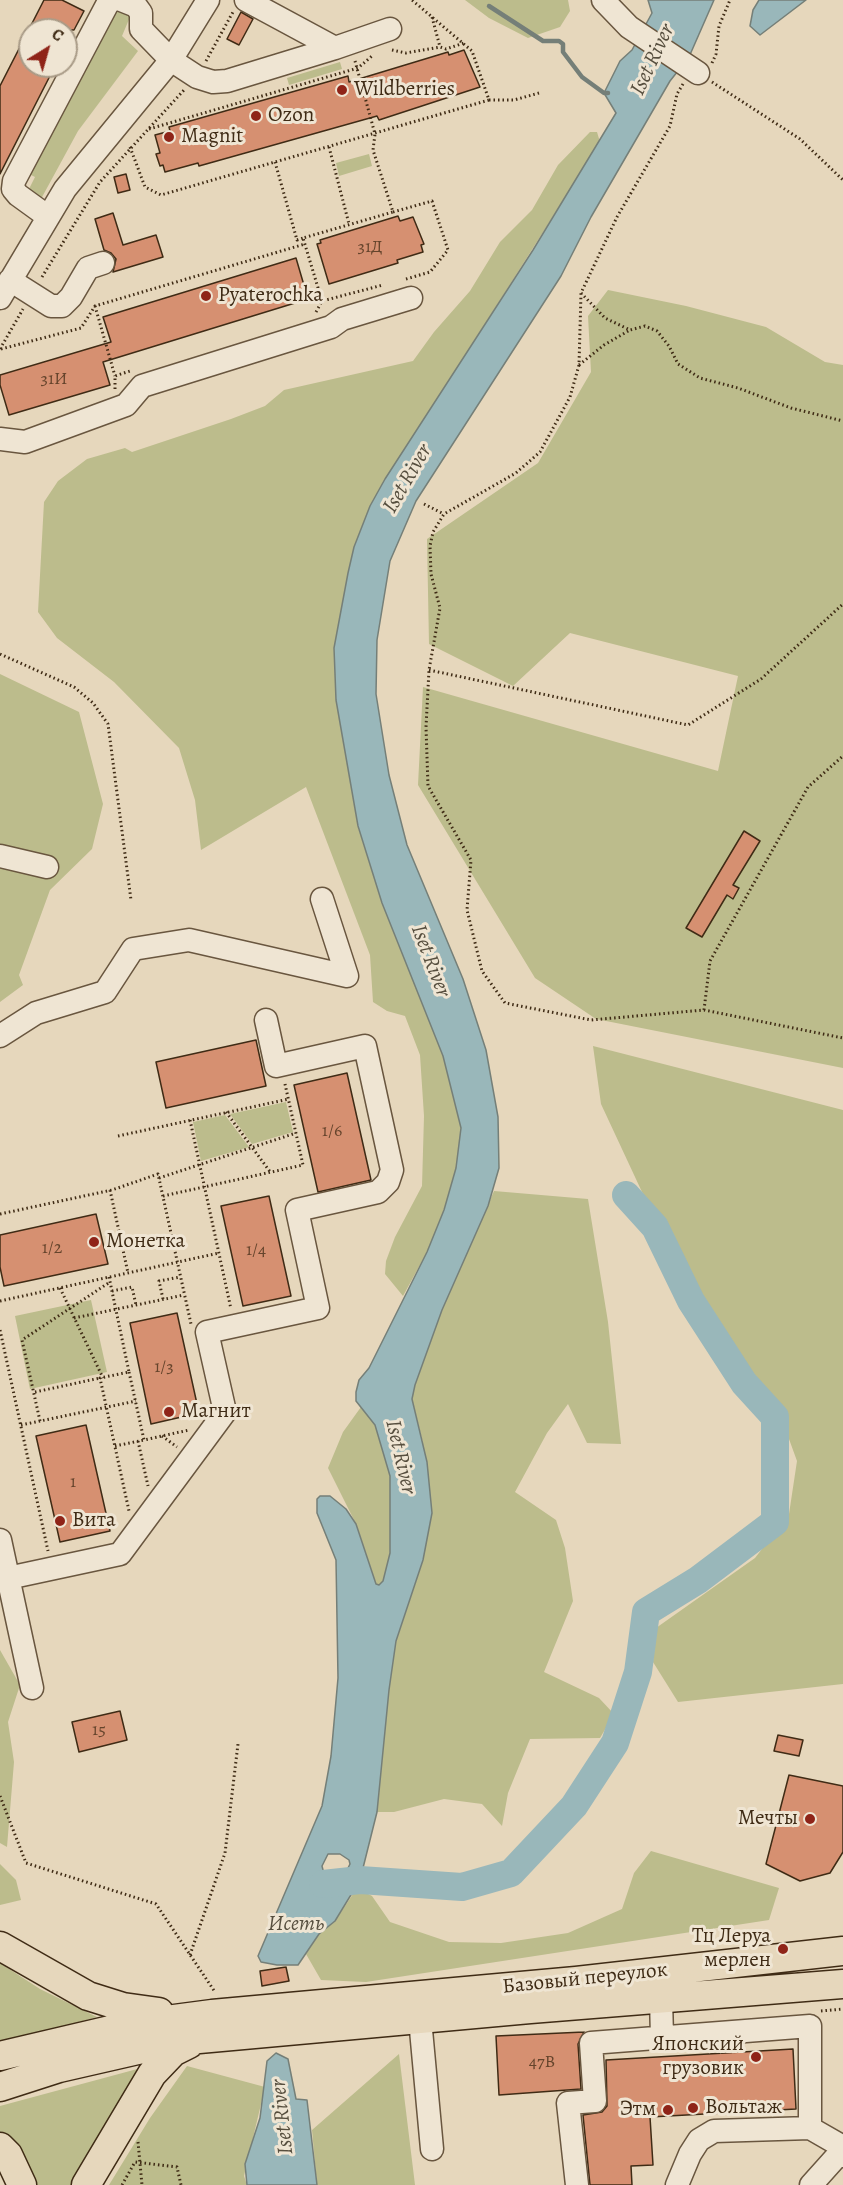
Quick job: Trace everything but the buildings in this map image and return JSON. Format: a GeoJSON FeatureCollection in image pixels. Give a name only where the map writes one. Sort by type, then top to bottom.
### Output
{"type":"FeatureCollection","features":[{"type":"Feature","properties":{"kind":"main road"},"geometry":{"type":"LineString","coordinates":[[0,1946],[57,1980],[105,2002],[149,2011],[210,2015],[329,2015]]}},
{"type":"Feature","properties":{"kind":"main road","name":"Базовый переулок"},"geometry":{"type":"LineString","coordinates":[[329,2015],[576,1981],[843,1951]]}},
{"type":"Feature","properties":{"kind":"main road","name":"Базовый переулок"},"geometry":{"type":"LineString","coordinates":[[329,2015],[420,2019],[843,1984]]}},
{"type":"Feature","properties":{"kind":"main road"},"geometry":{"type":"LineString","coordinates":[[0,2056],[136,2024],[210,2015]]}},
{"type":"Feature","properties":{"kind":"main road"},"geometry":{"type":"LineString","coordinates":[[0,2087],[59,2068],[131,2050],[210,2015]]}},
{"type":"Feature","properties":{"kind":"main road"},"geometry":{"type":"LineString","coordinates":[[86,2185],[128,2111],[161,2062],[187,2044],[210,2015]]}},
{"type":"Feature","properties":{"kind":"main road"},"geometry":{"type":"LineString","coordinates":[[0,2147],[8,2155],[22,2185]]}},
{"type":"Feature","properties":{"kind":"street"},"geometry":{"type":"LineString","coordinates":[[47,216],[18,195],[13,189],[14,181],[108,3],[113,0]]}},
{"type":"Feature","properties":{"kind":"street"},"geometry":{"type":"LineString","coordinates":[[121,0],[136,6],[141,13],[141,29],[171,60],[197,77],[213,82],[227,81],[390,29]]}},
{"type":"Feature","properties":{"kind":"street"},"geometry":{"type":"LineString","coordinates":[[103,263],[88,268],[71,297],[62,306],[51,306],[32,294],[5,289],[65,189],[171,60],[208,0]]}},
{"type":"Feature","properties":{"kind":"street"},"geometry":{"type":"LineString","coordinates":[[246,0],[342,46]]}},
{"type":"Feature","properties":{"kind":"street"},"geometry":{"type":"LineString","coordinates":[[603,0],[629,27],[698,73]]}},
{"type":"Feature","properties":{"kind":"street"},"geometry":{"type":"LineString","coordinates":[[0,439],[25,442],[126,405],[142,386],[331,327],[342,319],[404,290]]}},
{"type":"Feature","properties":{"kind":"street"},"geometry":{"type":"LineString","coordinates":[[0,856],[47,867]]}},
{"type":"Feature","properties":{"kind":"street"},"geometry":{"type":"LineString","coordinates":[[0,1036],[36,1013],[105,992],[133,949],[189,940],[347,976],[322,899]]}},
{"type":"Feature","properties":{"kind":"street"},"geometry":{"type":"LineString","coordinates":[[8,1578],[120,1554],[225,1412],[207,1332],[318,1308],[297,1210],[378,1192],[388,1182],[392,1170],[365,1046],[276,1066],[266,1020]]}},
{"type":"Feature","properties":{"kind":"street"},"geometry":{"type":"LineString","coordinates":[[0,1540],[32,1688]]}},
{"type":"Feature","properties":{"kind":"street"},"geometry":{"type":"LineString","coordinates":[[661,1998],[662,2038]]}},
{"type":"Feature","properties":{"kind":"street"},"geometry":{"type":"LineString","coordinates":[[420,2019],[432,2149]]}},
{"type":"Feature","properties":{"kind":"street"},"geometry":{"type":"LineString","coordinates":[[577,2185],[568,2103],[595,2101],[591,2043],[810,2026],[810,2128]]}},
{"type":"Feature","properties":{"kind":"street"},"geometry":{"type":"LineString","coordinates":[[677,2185],[690,2154],[699,2140],[714,2131],[810,2128],[843,2147]]}},
{"type":"Feature","properties":{"kind":"street"},"geometry":{"type":"LineString","coordinates":[[811,2185],[837,2156],[843,2156]]}},
{"type":"Feature","properties":{"kind":"path"},"geometry":{"type":"LineString","coordinates":[[412,0],[464,42],[476,60],[489,100]]}},
{"type":"Feature","properties":{"kind":"path"},"geometry":{"type":"LineString","coordinates":[[730,0],[719,26],[716,54],[710,68],[686,80],[677,94],[670,126],[617,217],[581,293],[579,364],[570,397],[540,452],[516,473],[444,514],[433,532],[430,546],[431,574],[440,608],[429,670],[426,727],[428,786],[471,860],[467,910],[482,971],[505,1003],[591,1020],[704,1010],[843,1038]]}},
{"type":"Feature","properties":{"kind":"path"},"geometry":{"type":"LineString","coordinates":[[432,15],[440,46]]}},
{"type":"Feature","properties":{"kind":"path"},"geometry":{"type":"LineString","coordinates":[[147,129],[358,68],[372,56],[393,49],[406,52],[440,46],[446,49],[464,42]]}},
{"type":"Feature","properties":{"kind":"path"},"geometry":{"type":"LineString","coordinates":[[342,46],[358,68],[375,134],[374,150],[393,212]]}},
{"type":"Feature","properties":{"kind":"path"},"geometry":{"type":"LineString","coordinates":[[698,73],[800,139],[843,180]]}},
{"type":"Feature","properties":{"kind":"path"},"geometry":{"type":"LineString","coordinates":[[0,349],[100,182],[130,147],[144,187],[161,195],[489,100],[514,100],[539,93]]}},
{"type":"Feature","properties":{"kind":"path"},"geometry":{"type":"LineString","coordinates":[[329,147],[349,224]]}},
{"type":"Feature","properties":{"kind":"path"},"geometry":{"type":"LineString","coordinates":[[275,162],[297,240],[432,201],[448,250],[430,272],[404,290]]}},
{"type":"Feature","properties":{"kind":"path"},"geometry":{"type":"LineString","coordinates":[[303,238],[322,301],[315,314]]}},
{"type":"Feature","properties":{"kind":"path"},"geometry":{"type":"LineString","coordinates":[[0,349],[81,328],[95,306],[305,244]]}},
{"type":"Feature","properties":{"kind":"path"},"geometry":{"type":"LineString","coordinates":[[322,301],[387,284]]}},
{"type":"Feature","properties":{"kind":"path"},"geometry":{"type":"LineString","coordinates":[[581,293],[605,318],[630,330]]}},
{"type":"Feature","properties":{"kind":"path"},"geometry":{"type":"LineString","coordinates":[[95,306],[115,376],[116,393]]}},
{"type":"Feature","properties":{"kind":"path"},"geometry":{"type":"LineString","coordinates":[[579,364],[604,345],[630,330],[645,326],[657,331],[678,364],[700,378],[738,388],[791,408],[843,421]]}},
{"type":"Feature","properties":{"kind":"path"},"geometry":{"type":"LineString","coordinates":[[115,376],[137,369]]}},
{"type":"Feature","properties":{"kind":"path"},"geometry":{"type":"LineString","coordinates":[[424,504],[444,514]]}},
{"type":"Feature","properties":{"kind":"path"},"geometry":{"type":"LineString","coordinates":[[429,670],[688,725],[761,679],[843,603]]}},
{"type":"Feature","properties":{"kind":"path"},"geometry":{"type":"LineString","coordinates":[[0,654],[74,687],[93,703],[108,724],[131,900]]}},
{"type":"Feature","properties":{"kind":"path"},"geometry":{"type":"LineString","coordinates":[[704,1010],[710,961],[808,787],[843,756]]}},
{"type":"Feature","properties":{"kind":"path"},"geometry":{"type":"LineString","coordinates":[[163,1196],[303,1165],[281,1065]]}},
{"type":"Feature","properties":{"kind":"path"},"geometry":{"type":"LineString","coordinates":[[118,1136],[289,1099]]}},
{"type":"Feature","properties":{"kind":"path"},"geometry":{"type":"LineString","coordinates":[[226,1112],[271,1173]]}},
{"type":"Feature","properties":{"kind":"path"},"geometry":{"type":"LineString","coordinates":[[190,1120],[235,1326]]}},
{"type":"Feature","properties":{"kind":"path"},"geometry":{"type":"LineString","coordinates":[[159,1178],[296,1133]]}},
{"type":"Feature","properties":{"kind":"path"},"geometry":{"type":"LineString","coordinates":[[0,1214],[110,1190],[158,1174],[193,1334]]}},
{"type":"Feature","properties":{"kind":"path"},"geometry":{"type":"LineString","coordinates":[[110,1190],[128,1273]]}},
{"type":"Feature","properties":{"kind":"path"},"geometry":{"type":"LineString","coordinates":[[0,1301],[109,1280],[128,1273],[219,1253]]}},
{"type":"Feature","properties":{"kind":"path"},"geometry":{"type":"LineString","coordinates":[[163,1299],[159,1281],[180,1276]]}},
{"type":"Feature","properties":{"kind":"path"},"geometry":{"type":"LineString","coordinates":[[109,1280],[144,1440]]}},
{"type":"Feature","properties":{"kind":"path"},"geometry":{"type":"LineString","coordinates":[[40,1421],[22,1340],[109,1280]]}},
{"type":"Feature","properties":{"kind":"path"},"geometry":{"type":"LineString","coordinates":[[112,1291],[132,1287],[136,1305]]}},
{"type":"Feature","properties":{"kind":"path"},"geometry":{"type":"LineString","coordinates":[[60,1288],[101,1378],[134,1534]]}},
{"type":"Feature","properties":{"kind":"path"},"geometry":{"type":"LineString","coordinates":[[74,1318],[185,1294]]}},
{"type":"Feature","properties":{"kind":"path"},"geometry":{"type":"LineString","coordinates":[[0,1330],[52,1569]]}},
{"type":"Feature","properties":{"kind":"path"},"geometry":{"type":"LineString","coordinates":[[34,1393],[129,1372]]}},
{"type":"Feature","properties":{"kind":"path"},"geometry":{"type":"LineString","coordinates":[[21,1425],[136,1401]]}},
{"type":"Feature","properties":{"kind":"path"},"geometry":{"type":"LineString","coordinates":[[115,1446],[213,1425],[214,1428]]}},
{"type":"Feature","properties":{"kind":"path"},"geometry":{"type":"LineString","coordinates":[[138,1441],[148,1489],[160,1500]]}},
{"type":"Feature","properties":{"kind":"path"},"geometry":{"type":"LineString","coordinates":[[190,1955],[225,1853],[238,1744]]}},
{"type":"Feature","properties":{"kind":"path"},"geometry":{"type":"LineString","coordinates":[[0,1796],[26,1863],[156,1904],[190,1955],[210,2015]]}},
{"type":"Feature","properties":{"kind":"path"},"geometry":{"type":"LineString","coordinates":[[824,2011],[843,2009]]}},
{"type":"Feature","properties":{"kind":"path"},"geometry":{"type":"LineString","coordinates":[[135,2133],[142,2185]]}},
{"type":"Feature","properties":{"kind":"path"},"geometry":{"type":"LineString","coordinates":[[122,2185],[135,2162],[177,2167],[181,2185]]}},
{"type":"Feature","properties":{"kind":"green space"},"geometry":{"type":"Polygon","coordinates":[[[465,0],[568,0],[570,11],[560,27],[528,38],[489,18],[465,0]]]}},
{"type":"Feature","properties":{"kind":"green space"},"geometry":{"type":"Polygon","coordinates":[[[122,8],[130,17],[122,36],[138,51],[78,131],[41,199],[27,193],[35,177],[25,172],[114,10],[122,8]]]}},
{"type":"Feature","properties":{"kind":"green space"},"geometry":{"type":"Polygon","coordinates":[[[340,62],[342,69],[289,85],[287,78],[340,62]]]}},
{"type":"Feature","properties":{"kind":"green space"},"geometry":{"type":"Polygon","coordinates":[[[590,132],[597,132],[600,142],[370,506],[354,547],[334,648],[336,700],[358,827],[382,903],[443,1056],[461,1128],[456,1168],[444,1210],[427,1252],[403,1296],[385,1274],[386,1261],[395,1237],[422,1186],[424,1116],[420,1055],[405,1016],[387,1011],[373,1002],[370,955],[306,787],[201,850],[195,800],[179,748],[114,682],[57,638],[38,612],[44,502],[58,481],[87,459],[125,448],[132,452],[231,419],[265,406],[284,390],[413,361],[434,332],[470,291],[500,242],[532,210],[558,165],[590,132]]]}},
{"type":"Feature","properties":{"kind":"green space"},"geometry":{"type":"Polygon","coordinates":[[[369,154],[372,166],[339,176],[336,163],[369,154]]]}},
{"type":"Feature","properties":{"kind":"green space"},"geometry":{"type":"Polygon","coordinates":[[[608,290],[686,306],[766,327],[825,362],[843,365],[843,1068],[596,1019],[535,978],[418,785],[423,687],[718,771],[738,676],[570,633],[513,686],[429,644],[427,539],[538,463],[591,372],[588,316],[608,290]]]}},
{"type":"Feature","properties":{"kind":"green space"},"geometry":{"type":"Polygon","coordinates":[[[0,674],[79,712],[103,804],[92,849],[50,890],[19,975],[23,985],[0,1002],[0,674]]]}},
{"type":"Feature","properties":{"kind":"green space"},"geometry":{"type":"Polygon","coordinates":[[[593,1046],[843,1110],[843,1684],[678,1702],[653,1662],[656,1628],[755,1558],[789,1514],[797,1461],[773,1395],[724,1360],[693,1289],[679,1246],[642,1192],[601,1104],[593,1046]]]}},
{"type":"Feature","properties":{"kind":"green space"},"geometry":{"type":"Polygon","coordinates":[[[286,1102],[293,1132],[252,1144],[230,1114],[286,1102]]]}},
{"type":"Feature","properties":{"kind":"green space"},"geometry":{"type":"Polygon","coordinates":[[[225,1115],[249,1147],[201,1161],[193,1122],[225,1115]]]}},
{"type":"Feature","properties":{"kind":"green space"},"geometry":{"type":"Polygon","coordinates":[[[494,1191],[588,1199],[608,1322],[621,1444],[587,1443],[568,1404],[547,1433],[515,1492],[556,1520],[565,1548],[573,1601],[544,1672],[599,1698],[614,1714],[600,1738],[530,1739],[508,1793],[502,1826],[482,1804],[444,1799],[394,1812],[377,1812],[396,1641],[408,1605],[423,1443],[412,1399],[442,1310],[494,1191]]]}},
{"type":"Feature","properties":{"kind":"green space"},"geometry":{"type":"Polygon","coordinates":[[[91,1300],[107,1372],[30,1389],[15,1316],[91,1300]]]}},
{"type":"Feature","properties":{"kind":"green space"},"geometry":{"type":"Polygon","coordinates":[[[361,1407],[375,1425],[390,1476],[390,1553],[383,1581],[379,1585],[376,1584],[356,1524],[328,1468],[343,1432],[361,1407]]]}},
{"type":"Feature","properties":{"kind":"green space"},"geometry":{"type":"Polygon","coordinates":[[[0,1650],[20,1685],[8,1722],[14,1762],[7,1847],[0,1843],[0,1650]]]}},
{"type":"Feature","properties":{"kind":"green space"},"geometry":{"type":"Polygon","coordinates":[[[651,1851],[779,1888],[769,1920],[366,1982],[321,1980],[306,1954],[319,1934],[335,1921],[357,1888],[372,1896],[390,1922],[449,1942],[501,1943],[568,1933],[622,1909],[634,1873],[651,1851]]]}},
{"type":"Feature","properties":{"kind":"green space"},"geometry":{"type":"Polygon","coordinates":[[[0,1864],[16,1880],[21,1900],[0,1905],[0,1864]]]}},
{"type":"Feature","properties":{"kind":"green space"},"geometry":{"type":"Polygon","coordinates":[[[0,1963],[40,1989],[97,2017],[0,2044],[0,1963]]]}},
{"type":"Feature","properties":{"kind":"green space"},"geometry":{"type":"Polygon","coordinates":[[[399,2054],[415,2185],[317,2185],[312,2130],[399,2054]]]}},
{"type":"Feature","properties":{"kind":"green space"},"geometry":{"type":"Polygon","coordinates":[[[187,2066],[265,2087],[244,2176],[247,2185],[109,2185],[150,2118],[187,2066]]]}},
{"type":"Feature","properties":{"kind":"green space"},"geometry":{"type":"Polygon","coordinates":[[[141,2068],[74,2185],[32,2185],[0,2137],[0,2106],[141,2068]]]}},
{"type":"Feature","properties":{"kind":"water"},"geometry":{"type":"Polygon","coordinates":[[[648,0],[714,0],[689,57],[670,81],[591,217],[561,276],[416,501],[390,561],[377,640],[376,694],[389,775],[407,845],[463,979],[486,1050],[498,1117],[499,1168],[488,1206],[442,1310],[412,1399],[427,1462],[432,1513],[423,1560],[396,1641],[377,1812],[360,1880],[335,1921],[319,1934],[298,1965],[261,1962],[258,1956],[322,1806],[331,1756],[338,1678],[336,1560],[317,1513],[317,1499],[320,1496],[330,1496],[346,1509],[356,1524],[376,1584],[379,1585],[383,1581],[390,1553],[390,1476],[375,1425],[356,1401],[356,1392],[359,1380],[369,1368],[427,1252],[444,1210],[456,1168],[461,1128],[443,1056],[382,903],[358,826],[336,700],[334,648],[348,573],[354,547],[370,506],[385,479],[533,250],[616,113],[604,93],[620,61],[632,50],[652,13],[648,0]],[[328,1854],[322,1866],[325,1878],[330,1880],[346,1872],[350,1864],[349,1860],[340,1854],[328,1854]]]}},
{"type":"Feature","properties":{"kind":"water"},"geometry":{"type":"Polygon","coordinates":[[[759,0],[806,0],[760,35],[750,26],[753,10],[759,0]]]}},
{"type":"Feature","properties":{"kind":"water","name":"Iset River"},"geometry":{"type":"Polygon","coordinates":[[[276,2053],[288,2059],[296,2099],[307,2100],[317,2185],[247,2185],[245,2164],[260,2118],[267,2061],[276,2053]]]}},
{"type":"Feature","properties":{"kind":"waterway"},"geometry":{"type":"LineString","coordinates":[[489,6],[543,41],[559,41],[563,44],[563,52],[582,77],[604,93],[608,93]]}},
{"type":"Feature","properties":{"kind":"waterway"},"geometry":{"type":"LineString","coordinates":[[323,1884],[360,1880],[462,1887],[511,1873],[574,1806],[615,1743],[638,1672],[646,1612],[698,1580],[775,1522],[775,1417],[744,1383],[691,1301],[655,1227],[626,1195]]}},
{"type":"Feature","properties":{"kind":"place","name":"Wildberries"},"geometry":{"type":"Point","coordinates":[342,90]}},
{"type":"Feature","properties":{"kind":"place","name":"Ozon"},"geometry":{"type":"Point","coordinates":[256,116]}},
{"type":"Feature","properties":{"kind":"place","name":"Magnit"},"geometry":{"type":"Point","coordinates":[169,137]}},
{"type":"Feature","properties":{"kind":"place","name":"Pyaterochka"},"geometry":{"type":"Point","coordinates":[206,296]}},
{"type":"Feature","properties":{"kind":"place","name":"Монетка"},"geometry":{"type":"Point","coordinates":[94,1242]}},
{"type":"Feature","properties":{"kind":"place","name":"Магнит"},"geometry":{"type":"Point","coordinates":[169,1412]}},
{"type":"Feature","properties":{"kind":"place","name":"Вита"},"geometry":{"type":"Point","coordinates":[60,1521]}},
{"type":"Feature","properties":{"kind":"place","name":"Мечты"},"geometry":{"type":"Point","coordinates":[810,1819]}},
{"type":"Feature","properties":{"kind":"place","name":"Тц Леруа мерлен"},"geometry":{"type":"Point","coordinates":[783,1949]}},
{"type":"Feature","properties":{"kind":"place","name":"Японский грузовик"},"geometry":{"type":"Point","coordinates":[756,2057]}},
{"type":"Feature","properties":{"kind":"place","name":"Вольтаж"},"geometry":{"type":"Point","coordinates":[693,2108]}},
{"type":"Feature","properties":{"kind":"place","name":"Этм"},"geometry":{"type":"Point","coordinates":[668,2110]}},
{"type":"Feature","properties":{"kind":"water label","name":"Исеть"},"geometry":{"type":"Point","coordinates":[296,1925]}}]}
